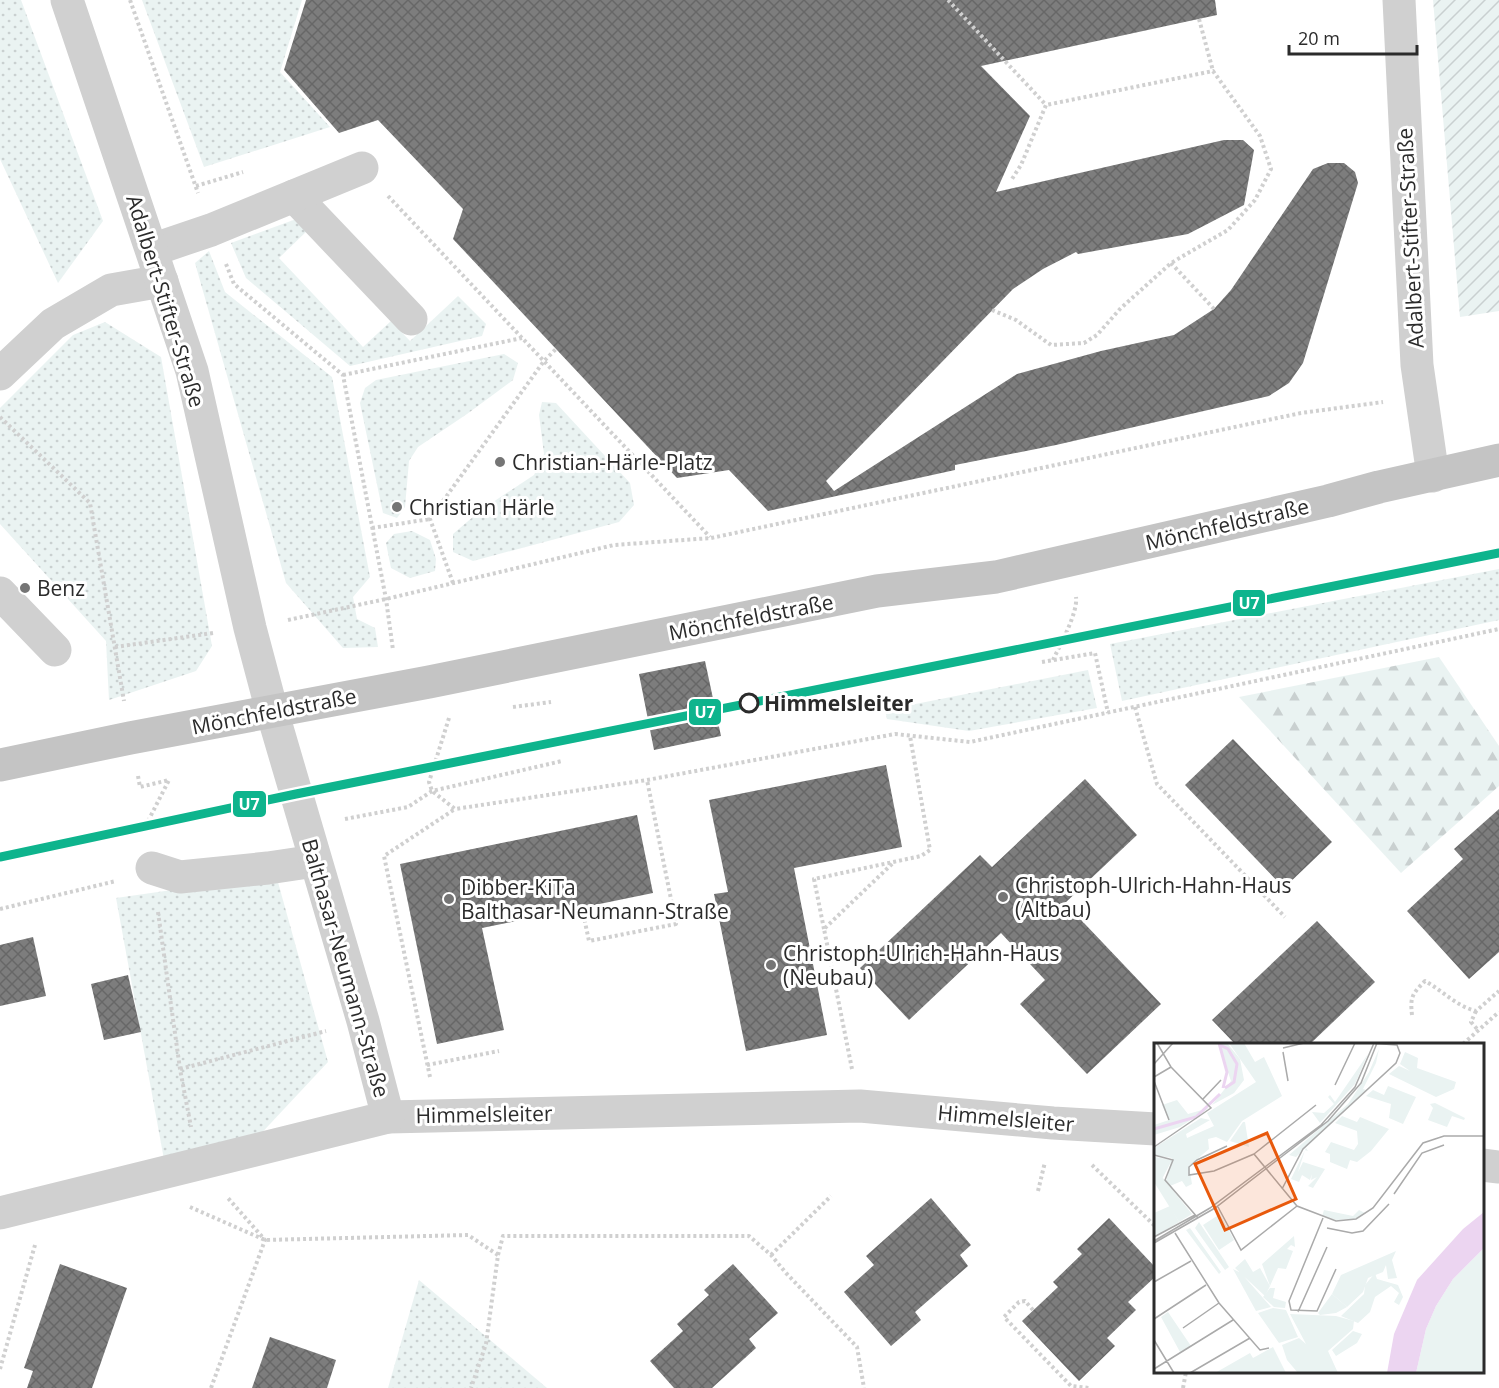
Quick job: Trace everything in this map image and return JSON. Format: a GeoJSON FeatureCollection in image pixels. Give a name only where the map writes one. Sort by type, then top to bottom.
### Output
{"type":"FeatureCollection","features":[{"type":"Feature","properties":{"kind":"main road","name":"Mönchfeldstraße"},"geometry":{"type":"LineString","coordinates":[[0,765],[877,591],[996,577],[1499,460]]}},
{"type":"Feature","properties":{"kind":"street","name":"Adalbert-Stifter-Straße"},"geometry":{"type":"LineString","coordinates":[[67,0],[192,371],[250,628],[272,711]]}},
{"type":"Feature","properties":{"kind":"street","name":"Adalbert-Stifter-Straße"},"geometry":{"type":"LineString","coordinates":[[1399,0],[1417,365],[1433,476]]}},
{"type":"Feature","properties":{"kind":"street"},"geometry":{"type":"LineString","coordinates":[[152,250],[211,230],[362,168]]}},
{"type":"Feature","properties":{"kind":"street"},"geometry":{"type":"LineString","coordinates":[[294,196],[411,319]]}},
{"type":"Feature","properties":{"kind":"street"},"geometry":{"type":"LineString","coordinates":[[0,374],[53,324],[111,290],[162,281]]}},
{"type":"Feature","properties":{"kind":"street"},"geometry":{"type":"LineString","coordinates":[[0,593],[55,650]]}},
{"type":"Feature","properties":{"kind":"street","name":"Balthasar-Neumann-Straße"},"geometry":{"type":"LineString","coordinates":[[0,1213],[388,1117],[363,1021],[272,711]]}},
{"type":"Feature","properties":{"kind":"street"},"geometry":{"type":"LineString","coordinates":[[152,868],[180,877],[315,861]]}},
{"type":"Feature","properties":{"kind":"street","name":"Himmelsleiter"},"geometry":{"type":"LineString","coordinates":[[388,1117],[860,1106],[1053,1123],[1154,1129]]}},
{"type":"Feature","properties":{"kind":"street"},"geometry":{"type":"LineString","coordinates":[[1484,1165],[1499,1167]]}},
{"type":"Feature","properties":{"kind":"path"},"geometry":{"type":"LineString","coordinates":[[130,0],[211,230],[234,284],[343,375],[386,599],[614,544],[711,538],[1301,413],[1421,397]]}},
{"type":"Feature","properties":{"kind":"path"},"geometry":{"type":"LineString","coordinates":[[948,0],[1046,105]]}},
{"type":"Feature","properties":{"kind":"path"},"geometry":{"type":"LineString","coordinates":[[992,310],[1016,320],[1051,345],[1084,343],[1097,335],[1120,309],[1171,263],[1228,230],[1255,200],[1271,169],[1260,136],[1214,71],[1199,19]]}},
{"type":"Feature","properties":{"kind":"path"},"geometry":{"type":"LineString","coordinates":[[1046,105],[1214,71]]}},
{"type":"Feature","properties":{"kind":"path"},"geometry":{"type":"LineString","coordinates":[[1012,179],[1021,165],[1046,105]]}},
{"type":"Feature","properties":{"kind":"path"},"geometry":{"type":"LineString","coordinates":[[362,168],[711,538]]}},
{"type":"Feature","properties":{"kind":"path"},"geometry":{"type":"LineString","coordinates":[[1171,263],[1214,309]]}},
{"type":"Feature","properties":{"kind":"path"},"geometry":{"type":"LineString","coordinates":[[343,375],[523,338]]}},
{"type":"Feature","properties":{"kind":"path"},"geometry":{"type":"LineString","coordinates":[[372,528],[430,519],[544,361],[556,349]]}},
{"type":"Feature","properties":{"kind":"path"},"geometry":{"type":"LineString","coordinates":[[0,417],[90,503],[140,787],[169,780],[141,834]]}},
{"type":"Feature","properties":{"kind":"path"},"geometry":{"type":"LineString","coordinates":[[430,519],[453,583]]}},
{"type":"Feature","properties":{"kind":"path"},"geometry":{"type":"LineString","coordinates":[[1053,660],[1077,602],[1076,593]]}},
{"type":"Feature","properties":{"kind":"path"},"geometry":{"type":"LineString","coordinates":[[424,1051],[384,856],[455,809],[647,780],[895,734],[970,742],[1499,629]]}},
{"type":"Feature","properties":{"kind":"path"},"geometry":{"type":"LineString","coordinates":[[1042,662],[1095,653],[1108,713]]}},
{"type":"Feature","properties":{"kind":"path"},"geometry":{"type":"LineString","coordinates":[[1135,707],[1157,784],[1285,917]]}},
{"type":"Feature","properties":{"kind":"path"},"geometry":{"type":"LineString","coordinates":[[450,717],[429,783],[432,791],[455,809]]}},
{"type":"Feature","properties":{"kind":"path"},"geometry":{"type":"LineString","coordinates":[[860,1106],[814,879],[921,856],[930,850],[910,736]]}},
{"type":"Feature","properties":{"kind":"path"},"geometry":{"type":"LineString","coordinates":[[344,820],[408,807],[432,791],[562,761]]}},
{"type":"Feature","properties":{"kind":"path"},"geometry":{"type":"LineString","coordinates":[[582,908],[589,941],[676,924],[647,780]]}},
{"type":"Feature","properties":{"kind":"path"},"geometry":{"type":"LineString","coordinates":[[824,928],[894,862]]}},
{"type":"Feature","properties":{"kind":"path"},"geometry":{"type":"LineString","coordinates":[[0,909],[121,879],[152,868]]}},
{"type":"Feature","properties":{"kind":"path"},"geometry":{"type":"LineString","coordinates":[[1412,1015],[1411,1000],[1416,990],[1425,981],[1441,990],[1462,1007],[1476,1011]]}},
{"type":"Feature","properties":{"kind":"path"},"geometry":{"type":"LineString","coordinates":[[1478,1030],[1470,1022],[1476,1011],[1499,991]]}},
{"type":"Feature","properties":{"kind":"path"},"geometry":{"type":"LineString","coordinates":[[1464,1043],[1499,1012]]}},
{"type":"Feature","properties":{"kind":"path"},"geometry":{"type":"LineString","coordinates":[[265,1240],[197,1165],[180,1068],[363,1021]]}},
{"type":"Feature","properties":{"kind":"path"},"geometry":{"type":"LineString","coordinates":[[427,1065],[499,1051]]}},
{"type":"Feature","properties":{"kind":"path"},"geometry":{"type":"LineString","coordinates":[[131,1181],[265,1240],[468,1234],[498,1255]]}},
{"type":"Feature","properties":{"kind":"path"},"geometry":{"type":"LineString","coordinates":[[1108,1183],[1154,1226]]}},
{"type":"Feature","properties":{"kind":"path"},"geometry":{"type":"LineString","coordinates":[[771,1255],[831,1196]]}},
{"type":"Feature","properties":{"kind":"path"},"geometry":{"type":"LineString","coordinates":[[0,1369],[47,1202]]}},
{"type":"Feature","properties":{"kind":"path"},"geometry":{"type":"LineString","coordinates":[[471,1388],[486,1344],[498,1255],[503,1236],[749,1236],[771,1255],[857,1347],[864,1388]]}},
{"type":"Feature","properties":{"kind":"path"},"geometry":{"type":"LineString","coordinates":[[211,1388],[265,1240]]}},
{"type":"Feature","properties":{"kind":"path"},"geometry":{"type":"LineString","coordinates":[[1033,1310],[1025,1301],[1018,1302],[1004,1317],[1071,1386],[1089,1388]]}},
{"type":"Feature","properties":{"kind":"path"},"geometry":{"type":"LineString","coordinates":[[1183,1388],[1186,1373]]}},
{"type":"Feature","properties":{"kind":"green space"},"geometry":{"type":"Polygon","coordinates":[[[0,0],[21,0],[103,221],[58,283],[0,159],[0,0]]]}},
{"type":"Feature","properties":{"kind":"green space"},"geometry":{"type":"Polygon","coordinates":[[[142,0],[302,0],[280,72],[330,127],[204,167],[142,0]]]}},
{"type":"Feature","properties":{"kind":"green space"},"geometry":{"type":"Polygon","coordinates":[[[1433,0],[1499,0],[1499,311],[1460,317],[1433,0]]]}},
{"type":"Feature","properties":{"kind":"green space"},"geometry":{"type":"Polygon","coordinates":[[[299,218],[308,230],[279,258],[363,347],[391,321],[410,341],[458,296],[486,324],[482,336],[350,366],[246,278],[231,243],[299,218]]]}},
{"type":"Feature","properties":{"kind":"green space"},"geometry":{"type":"Polygon","coordinates":[[[209,251],[225,292],[332,377],[370,577],[353,597],[357,619],[375,628],[378,647],[343,648],[286,583],[195,263],[209,251]]]}},
{"type":"Feature","properties":{"kind":"green space"},"geometry":{"type":"Polygon","coordinates":[[[105,322],[161,357],[212,646],[196,671],[109,700],[106,641],[0,524],[0,408],[73,335],[105,322]]]}},
{"type":"Feature","properties":{"kind":"green space"},"geometry":{"type":"Polygon","coordinates":[[[504,354],[518,363],[513,380],[418,447],[409,461],[405,507],[397,518],[383,513],[360,403],[365,388],[376,380],[504,354]]]}},
{"type":"Feature","properties":{"kind":"green space"},"geometry":{"type":"Polygon","coordinates":[[[542,402],[556,403],[630,483],[634,505],[619,522],[473,561],[453,552],[453,534],[481,510],[534,475],[544,454],[539,415],[542,402]]]}},
{"type":"Feature","properties":{"kind":"green space"},"geometry":{"type":"Polygon","coordinates":[[[412,531],[430,540],[436,559],[435,571],[410,578],[391,568],[386,543],[394,534],[412,531]]]}},
{"type":"Feature","properties":{"kind":"green space"},"geometry":{"type":"Polygon","coordinates":[[[1499,569],[1499,620],[1122,701],[1110,644],[1499,569]]]}},
{"type":"Feature","properties":{"kind":"green space"},"geometry":{"type":"Polygon","coordinates":[[[1439,657],[1499,746],[1499,786],[1401,873],[1239,697],[1439,657]]]}},
{"type":"Feature","properties":{"kind":"green space"},"geometry":{"type":"Polygon","coordinates":[[[1088,670],[1097,708],[969,731],[887,719],[885,710],[1088,670]]]}},
{"type":"Feature","properties":{"kind":"green space"},"geometry":{"type":"Polygon","coordinates":[[[276,875],[328,1062],[255,1140],[165,1165],[116,898],[276,875]]]}},
{"type":"Feature","properties":{"kind":"green space"},"geometry":{"type":"Polygon","coordinates":[[[419,1280],[547,1388],[388,1388],[419,1280]]]}},
{"type":"Feature","properties":{"kind":"building"},"geometry":{"type":"Polygon","coordinates":[[[306,0],[1215,0],[1217,15],[981,66],[1030,116],[996,192],[1224,140],[1243,140],[1254,150],[1244,205],[1188,234],[1078,254],[1076,252],[1043,269],[1013,289],[826,481],[834,491],[1017,374],[1101,351],[1174,335],[1214,309],[1231,290],[1313,169],[1328,163],[1344,163],[1355,172],[1358,183],[1303,363],[1289,383],[1269,396],[1056,445],[955,465],[955,470],[768,511],[729,470],[677,478],[453,239],[463,209],[378,120],[339,133],[284,70],[306,0]]]}},
{"type":"Feature","properties":{"kind":"building"},"geometry":{"type":"Polygon","coordinates":[[[705,661],[721,736],[654,750],[639,674],[705,661]]]}},
{"type":"Feature","properties":{"kind":"building"},"geometry":{"type":"Polygon","coordinates":[[[1233,739],[1332,842],[1284,888],[1185,785],[1233,739]]]}},
{"type":"Feature","properties":{"kind":"building","name":"Christoph-Ulrich-Hahn-Haus (Neubau)"},"geometry":{"type":"Polygon","coordinates":[[[886,765],[902,847],[794,868],[827,1035],[746,1051],[714,894],[728,892],[709,800],[886,765]]]}},
{"type":"Feature","properties":{"kind":"building","name":"Christoph-Ulrich-Hahn-Haus (Altbau)"},"geometry":{"type":"Polygon","coordinates":[[[1085,779],[1137,835],[1065,903],[1161,1004],[1087,1074],[1020,1004],[1045,980],[1001,933],[909,1020],[860,968],[980,855],[992,867],[1085,779]]]}},
{"type":"Feature","properties":{"kind":"building"},"geometry":{"type":"Polygon","coordinates":[[[1499,809],[1499,952],[1469,979],[1407,911],[1463,859],[1454,849],[1499,809]]]}},
{"type":"Feature","properties":{"kind":"building"},"geometry":{"type":"Polygon","coordinates":[[[637,815],[653,893],[482,928],[504,1030],[437,1044],[400,864],[637,815]]]}},
{"type":"Feature","properties":{"kind":"building"},"geometry":{"type":"Polygon","coordinates":[[[1317,921],[1375,982],[1311,1043],[1234,1043],[1212,1020],[1317,921]]]}},
{"type":"Feature","properties":{"kind":"building"},"geometry":{"type":"Polygon","coordinates":[[[33,937],[46,996],[0,1006],[0,945],[33,937]]]}},
{"type":"Feature","properties":{"kind":"building"},"geometry":{"type":"Polygon","coordinates":[[[128,975],[141,1032],[104,1040],[91,984],[128,975]]]}},
{"type":"Feature","properties":{"kind":"building"},"geometry":{"type":"Polygon","coordinates":[[[931,1198],[971,1245],[960,1255],[968,1266],[915,1312],[921,1320],[891,1346],[844,1292],[874,1265],[866,1256],[931,1198]]]}},
{"type":"Feature","properties":{"kind":"building"},"geometry":{"type":"Polygon","coordinates":[[[1109,1218],[1154,1266],[1154,1278],[1128,1302],[1136,1310],[1107,1338],[1115,1346],[1079,1381],[1022,1321],[1058,1287],[1053,1282],[1082,1254],[1077,1249],[1109,1218]]]}},
{"type":"Feature","properties":{"kind":"building"},"geometry":{"type":"Polygon","coordinates":[[[60,1264],[127,1288],[92,1388],[27,1388],[33,1371],[24,1368],[60,1264]]]}},
{"type":"Feature","properties":{"kind":"building"},"geometry":{"type":"Polygon","coordinates":[[[733,1264],[778,1313],[749,1339],[756,1348],[712,1388],[674,1388],[650,1361],[683,1331],[677,1324],[709,1295],[704,1290],[733,1264]]]}},
{"type":"Feature","properties":{"kind":"building"},"geometry":{"type":"Polygon","coordinates":[[[270,1337],[336,1360],[327,1388],[252,1388],[270,1337]]]}},
{"type":"Feature","properties":{"kind":"transit line","name":"U7"},"geometry":{"type":"LineString","coordinates":[[0,857],[296,794],[1499,553]]}},
{"type":"Feature","properties":{"kind":"place","name":"Christian-Härle-Platz"},"geometry":{"type":"Point","coordinates":[500,462]}},
{"type":"Feature","properties":{"kind":"place","name":"Christian Härle"},"geometry":{"type":"Point","coordinates":[397,507]}},
{"type":"Feature","properties":{"kind":"place","name":"Benz"},"geometry":{"type":"Point","coordinates":[25,588]}},
{"type":"Feature","properties":{"kind":"place","name":"Himmelsleiter"},"geometry":{"type":"Point","coordinates":[749,703]}},
{"type":"Feature","properties":{"kind":"place","name":"Christoph-Ulrich-Hahn-Haus (Altbau)"},"geometry":{"type":"Point","coordinates":[1003,897]}},
{"type":"Feature","properties":{"kind":"place","name":"Dibber-KiTa Balthasar-Neumann-Straße"},"geometry":{"type":"Point","coordinates":[449,899]}},
{"type":"Feature","properties":{"kind":"place","name":"Christoph-Ulrich-Hahn-Haus (Neubau)"},"geometry":{"type":"Point","coordinates":[771,965]}}]}
